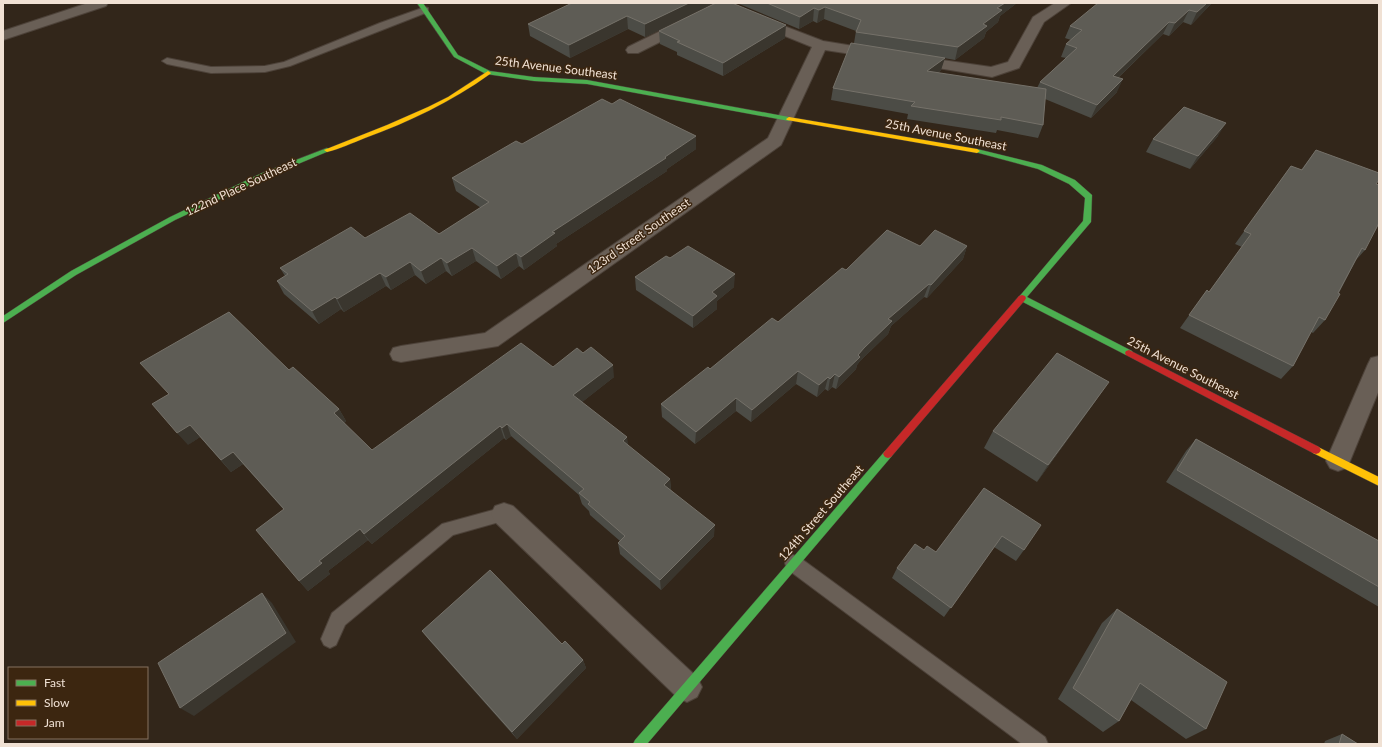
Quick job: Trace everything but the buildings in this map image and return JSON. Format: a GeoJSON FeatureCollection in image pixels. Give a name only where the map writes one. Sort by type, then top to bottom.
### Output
{"type":"FeatureCollection","features":[{"type":"Feature","properties":{"kind":"street"},"geometry":{"type":"LineString","coordinates":[[3,36],[101,3]]}},
{"type":"Feature","properties":{"kind":"street"},"geometry":{"type":"LineString","coordinates":[[633,50],[733,8],[820,45],[992,72],[1014,65],[1038,20],[1064,3]]}},
{"type":"Feature","properties":{"kind":"street","name":"25th Avenue Southeast"},"geometry":{"type":"LineString","coordinates":[[422,7],[456,56],[488,73],[534,79],[587,82],[784,118],[969,149],[1040,167],[1072,182],[1089,197],[1086,222],[1022,298],[1379,482]]}},
{"type":"Feature","properties":{"kind":"street","name":"123rd Street Southeast"},"geometry":{"type":"LineString","coordinates":[[401,354],[490,340],[775,141],[784,118],[820,45]]}},
{"type":"Feature","properties":{"kind":"street","name":"122nd Place Southeast"},"geometry":{"type":"LineString","coordinates":[[3,320],[83,267],[194,208],[289,164],[409,120],[467,89],[488,73]]}},
{"type":"Feature","properties":{"kind":"street","name":"124th Street Southeast"},"geometry":{"type":"LineString","coordinates":[[639,744],[1022,298]]}},
{"type":"Feature","properties":{"kind":"street"},"geometry":{"type":"LineString","coordinates":[[1338,461],[1379,364]]}},
{"type":"Feature","properties":{"kind":"street"},"geometry":{"type":"LineString","coordinates":[[504,514],[688,687]]}},
{"type":"Feature","properties":{"kind":"lane"},"geometry":{"type":"LineString","coordinates":[[167,61],[211,70],[265,69],[287,64],[383,25],[422,7]]}},
{"type":"Feature","properties":{"kind":"lane"},"geometry":{"type":"LineString","coordinates":[[330,639],[338,619],[448,528],[504,514]]}},
{"type":"Feature","properties":{"kind":"lane"},"geometry":{"type":"LineString","coordinates":[[793,563],[1038,744]]}},
{"type":"Feature","properties":{"kind":"traffic: fast"},"geometry":{"type":"LineString","coordinates":[[420,3],[456,56],[488,73],[534,79],[587,82],[789,119]]}},
{"type":"Feature","properties":{"kind":"traffic: fast"},"geometry":{"type":"LineString","coordinates":[[3,320],[74,273],[173,218],[264,175],[327,150]]}},
{"type":"Feature","properties":{"kind":"traffic: fast"},"geometry":{"type":"LineString","coordinates":[[977,151],[1040,167],[1072,182],[1089,197],[1087,222],[1022,298],[1129,353]]}},
{"type":"Feature","properties":{"kind":"traffic: fast"},"geometry":{"type":"LineString","coordinates":[[639,744],[888,454]]}},
{"type":"Feature","properties":{"kind":"traffic: slow"},"geometry":{"type":"LineString","coordinates":[[327,150],[430,109],[450,98],[488,73]]}},
{"type":"Feature","properties":{"kind":"traffic: slow"},"geometry":{"type":"LineString","coordinates":[[789,119],[977,151]]}},
{"type":"Feature","properties":{"kind":"traffic: slow"},"geometry":{"type":"LineString","coordinates":[[1316,450],[1379,482]]}},
{"type":"Feature","properties":{"kind":"traffic: jam"},"geometry":{"type":"LineString","coordinates":[[888,454],[1022,298]]}},
{"type":"Feature","properties":{"kind":"traffic: jam"},"geometry":{"type":"LineString","coordinates":[[1129,353],[1316,450]]}}]}
